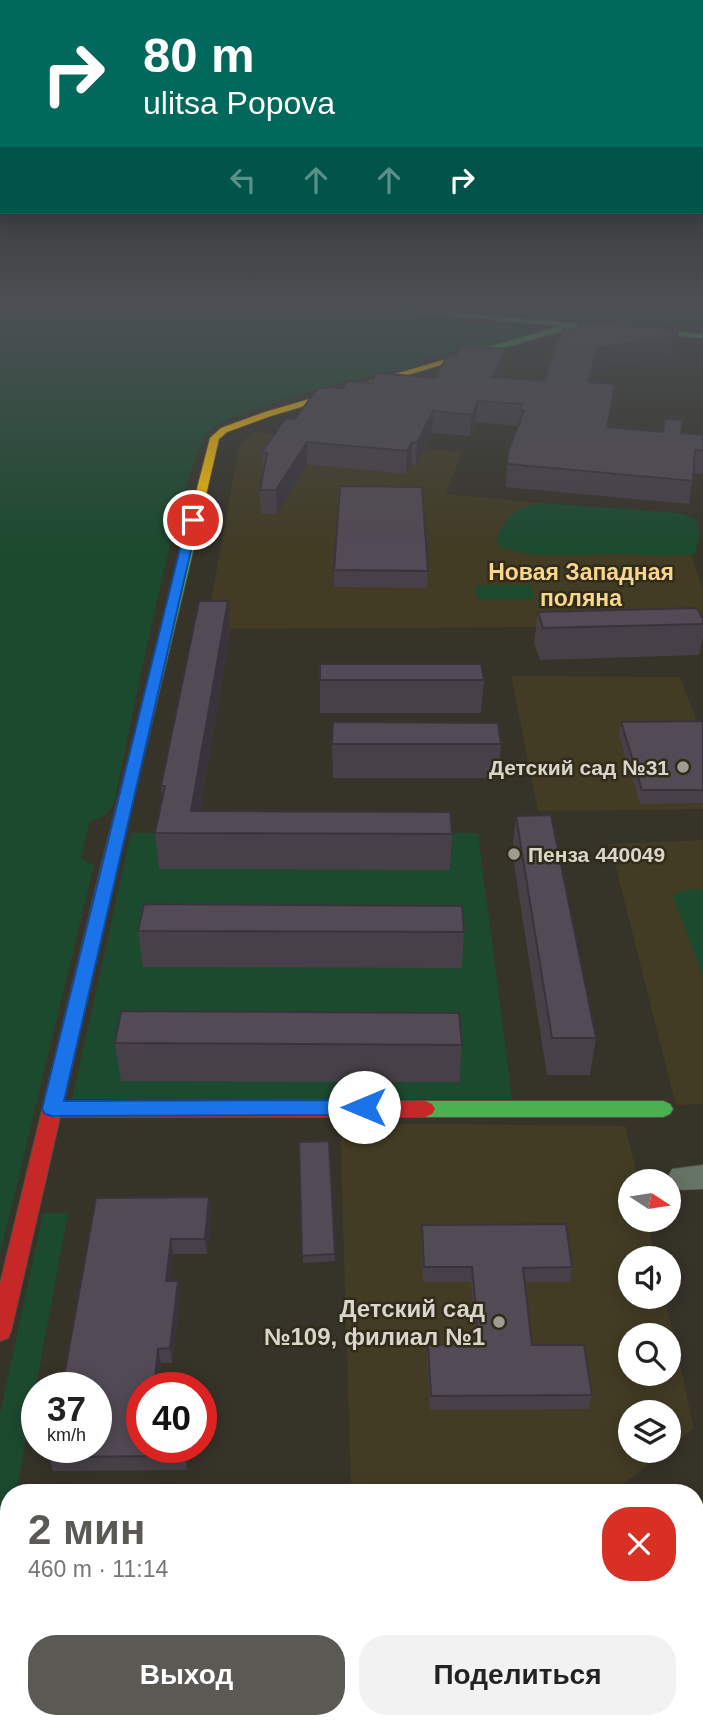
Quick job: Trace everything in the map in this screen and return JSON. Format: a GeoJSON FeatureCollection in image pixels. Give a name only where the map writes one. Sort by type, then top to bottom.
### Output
{"type":"FeatureCollection","features":[{"type":"Feature","properties":{"kind":"street"},"geometry":{"type":"LineString","coordinates":[[0,1331],[215,438],[225,430],[268,414],[355,389]]}},
{"type":"Feature","properties":{"kind":"street"},"geometry":{"type":"LineString","coordinates":[[52,1109],[663,1109]]}},
{"type":"Feature","properties":{"kind":"shaded area"},"geometry":{"type":"Polygon","coordinates":[[[252,432],[462,452],[446,494],[678,516],[703,590],[703,626],[206,629],[239,446],[252,432]]]}},
{"type":"Feature","properties":{"kind":"shaded area"},"geometry":{"type":"Polygon","coordinates":[[[511,676],[680,677],[697,722],[703,722],[703,809],[538,811],[511,676]]]}},
{"type":"Feature","properties":{"kind":"shaded area"},"geometry":{"type":"Polygon","coordinates":[[[703,840],[703,1104],[676,1105],[610,844],[703,840]]]}},
{"type":"Feature","properties":{"kind":"shaded area"},"geometry":{"type":"Polygon","coordinates":[[[340,1123],[625,1126],[636,1169],[618,1169],[618,1232],[650,1232],[653,1246],[618,1246],[618,1309],[668,1309],[671,1323],[618,1323],[618,1386],[681,1386],[681,1369],[694,1428],[681,1438],[681,1400],[618,1400],[618,1463],[650,1463],[624,1484],[351,1484],[340,1123]]]}},
{"type":"Feature","properties":{"kind":"green space"},"geometry":{"type":"Polygon","coordinates":[[[0,389],[322,389],[234,416],[211,429],[199,450],[185,491],[156,605],[114,803],[106,815],[90,821],[81,859],[94,865],[0,1254],[0,389]]]}},
{"type":"Feature","properties":{"kind":"green space"},"geometry":{"type":"Polygon","coordinates":[[[541,503],[680,513],[696,519],[699,536],[695,554],[544,555],[501,547],[496,540],[512,514],[524,507],[541,503]]]}},
{"type":"Feature","properties":{"kind":"green space"},"geometry":{"type":"Polygon","coordinates":[[[475,585],[531,585],[534,599],[477,599],[475,585]]]}},
{"type":"Feature","properties":{"kind":"green space"},"geometry":{"type":"Polygon","coordinates":[[[131,833],[478,833],[512,1099],[72,1099],[131,833]]]}},
{"type":"Feature","properties":{"kind":"green space"},"geometry":{"type":"Polygon","coordinates":[[[703,889],[703,976],[673,896],[683,890],[703,889]]]}},
{"type":"Feature","properties":{"kind":"green space"},"geometry":{"type":"Polygon","coordinates":[[[43,1213],[68,1213],[38,1372],[21,1372],[22,1463],[18,1484],[0,1484],[0,1414],[43,1213]]]}},
{"type":"Feature","properties":{"kind":"building"},"geometry":{"type":"Polygon","coordinates":[[[317,389],[614,389],[607,427],[663,432],[665,419],[683,420],[681,433],[703,435],[703,451],[695,450],[693,481],[507,464],[508,452],[524,411],[520,410],[522,404],[478,401],[472,415],[433,411],[417,443],[412,442],[407,451],[307,442],[276,490],[260,490],[267,453],[262,452],[286,418],[295,419],[317,389]]]}},
{"type":"Feature","properties":{"kind":"building"},"geometry":{"type":"Polygon","coordinates":[[[340,486],[422,487],[428,571],[334,570],[340,486]]]}},
{"type":"Feature","properties":{"kind":"building"},"geometry":{"type":"Polygon","coordinates":[[[199,601],[228,601],[191,811],[450,812],[452,834],[155,833],[165,786],[161,786],[199,601]]]}},
{"type":"Feature","properties":{"kind":"building"},"geometry":{"type":"Polygon","coordinates":[[[697,608],[703,624],[543,628],[538,612],[697,608]]]}},
{"type":"Feature","properties":{"kind":"building"},"geometry":{"type":"Polygon","coordinates":[[[320,664],[481,664],[484,680],[320,680],[320,664]]]}},
{"type":"Feature","properties":{"kind":"building"},"geometry":{"type":"Polygon","coordinates":[[[703,721],[703,790],[642,790],[621,722],[703,721]]]}},
{"type":"Feature","properties":{"kind":"building"},"geometry":{"type":"Polygon","coordinates":[[[333,722],[498,723],[501,744],[332,744],[333,722]]]}},
{"type":"Feature","properties":{"kind":"building"},"geometry":{"type":"Polygon","coordinates":[[[551,815],[596,1038],[552,1038],[516,816],[551,815]]]}},
{"type":"Feature","properties":{"kind":"building"},"geometry":{"type":"Polygon","coordinates":[[[144,904],[462,906],[464,932],[138,931],[144,904]]]}},
{"type":"Feature","properties":{"kind":"building"},"geometry":{"type":"Polygon","coordinates":[[[121,1011],[459,1013],[462,1045],[115,1043],[121,1011]]]}},
{"type":"Feature","properties":{"kind":"building"},"geometry":{"type":"Polygon","coordinates":[[[329,1141],[335,1254],[302,1256],[299,1142],[329,1141]]]}},
{"type":"Feature","properties":{"kind":"building"},"geometry":{"type":"Polygon","coordinates":[[[209,1197],[205,1239],[171,1239],[166,1281],[178,1281],[170,1348],[158,1349],[156,1372],[126,1372],[126,1456],[112,1457],[112,1372],[65,1372],[96,1198],[209,1197]]]}},
{"type":"Feature","properties":{"kind":"building"},"geometry":{"type":"Polygon","coordinates":[[[566,1224],[572,1267],[523,1268],[532,1345],[584,1345],[592,1395],[431,1396],[428,1345],[479,1344],[472,1267],[424,1267],[422,1225],[566,1224]]]}},
{"type":"Feature","properties":{"kind":"traffic: fast"},"geometry":{"type":"LineString","coordinates":[[108,871],[188,547]]}},
{"type":"Feature","properties":{"kind":"traffic: fast"},"geometry":{"type":"LineString","coordinates":[[425,1109],[663,1109]]}},
{"type":"Feature","properties":{"kind":"traffic: slow"},"geometry":{"type":"LineString","coordinates":[[188,547],[215,438],[224,430],[268,414],[355,389]]}},
{"type":"Feature","properties":{"kind":"traffic: jam"},"geometry":{"type":"LineString","coordinates":[[0,1331],[108,871]]}},
{"type":"Feature","properties":{"kind":"traffic: jam"},"geometry":{"type":"LineString","coordinates":[[52,1109],[425,1109]]}},
{"type":"Feature","properties":{"kind":"place","name":"Детский сад №31"},"geometry":{"type":"Point","coordinates":[683,767]}},
{"type":"Feature","properties":{"kind":"place","name":"Пенза 440049"},"geometry":{"type":"Point","coordinates":[514,854]}},
{"type":"Feature","properties":{"kind":"place","name":"Детский сад №109, филиал №1"},"geometry":{"type":"Point","coordinates":[499,1322]}},
{"type":"Feature","properties":{"kind":"district","name":"Новая Западная поляна"},"geometry":{"type":"Point","coordinates":[581,585]}},
{"type":"Feature","properties":{"kind":"route"},"geometry":{"type":"LineString","coordinates":[[193,520],[52,1109],[364,1107]]}}]}
